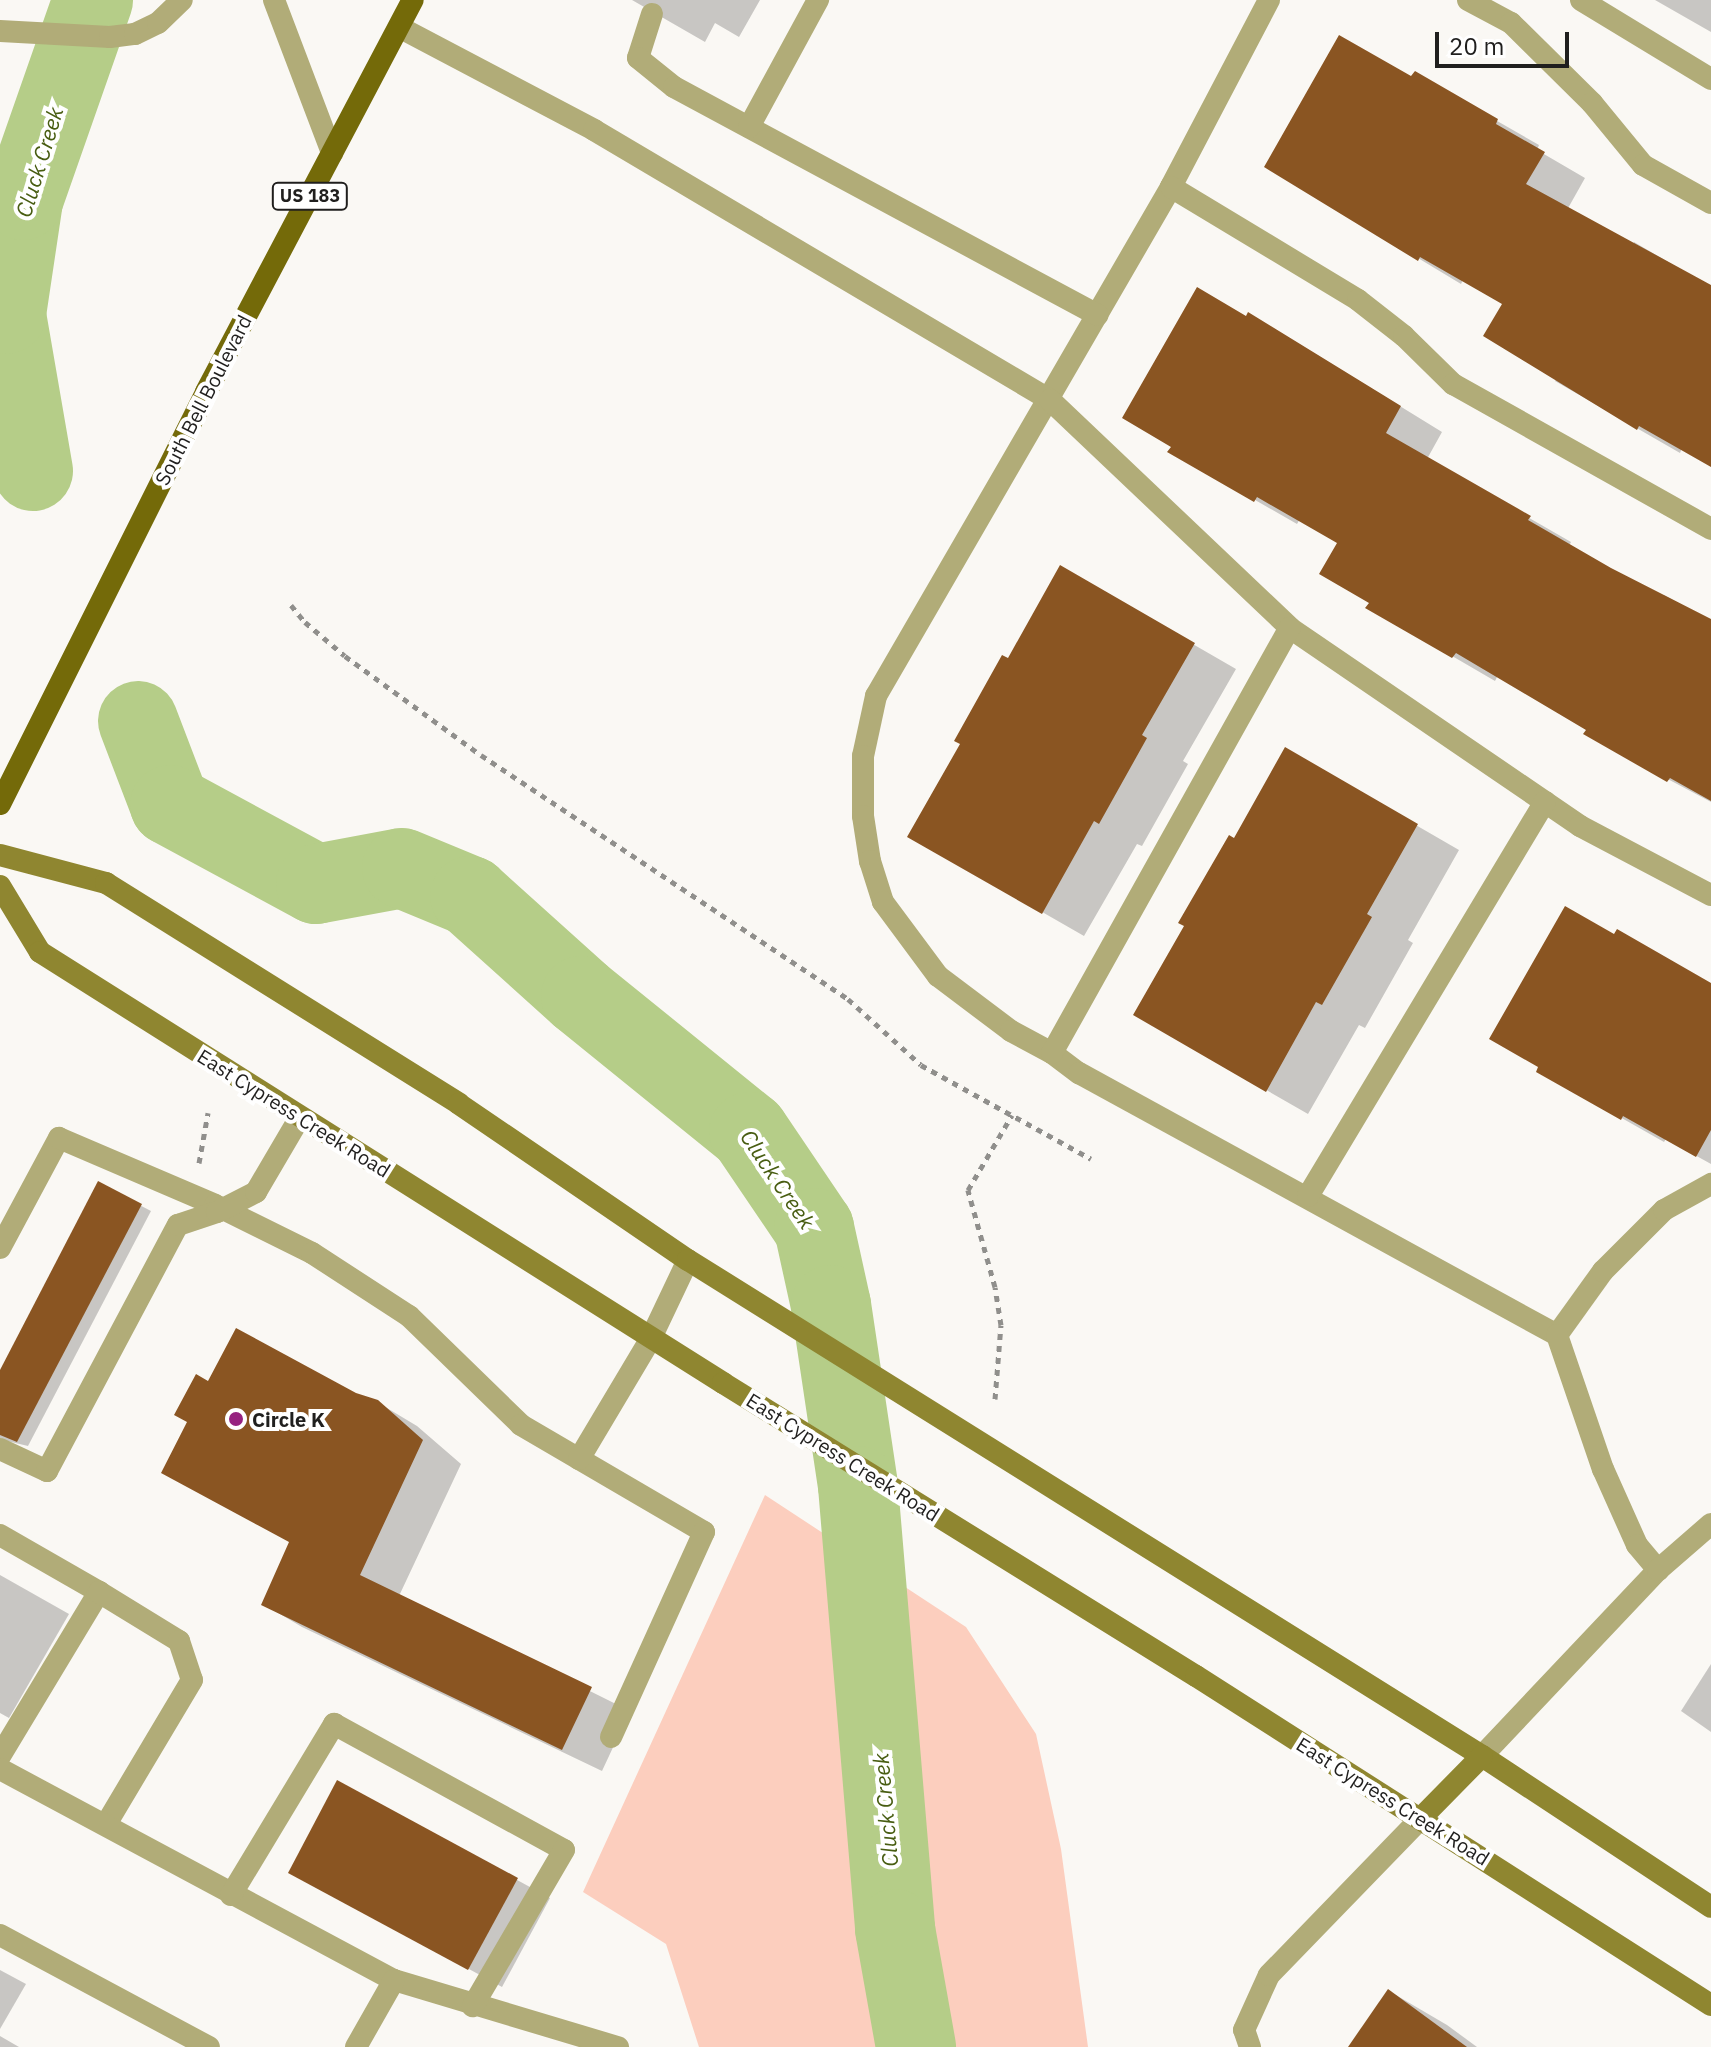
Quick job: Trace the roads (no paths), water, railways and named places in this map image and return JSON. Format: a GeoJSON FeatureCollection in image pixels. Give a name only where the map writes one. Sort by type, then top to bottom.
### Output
{"type":"FeatureCollection","features":[{"type":"Feature","properties":{"kind":"main road","name":"South Bell Boulevard"},"geometry":{"type":"LineString","coordinates":[[0,804],[206,392],[413,0]]}},
{"type":"Feature","properties":{"kind":"main road"},"geometry":{"type":"LineString","coordinates":[[0,855],[106,883],[459,1104],[688,1260],[902,1397],[1482,1756],[1711,1907]]}},
{"type":"Feature","properties":{"kind":"main road","name":"East Cypress Creek Road"},"geometry":{"type":"LineString","coordinates":[[0,886],[40,952],[651,1338],[1421,1818],[1711,2005]]}},
{"type":"Feature","properties":{"kind":"main road"},"geometry":{"type":"LineString","coordinates":[[1421,1818],[1482,1756]]}},
{"type":"Feature","properties":{"kind":"lane"},"geometry":{"type":"LineString","coordinates":[[0,31],[110,37],[135,34],[158,23],[182,0]]}},
{"type":"Feature","properties":{"kind":"lane"},"geometry":{"type":"LineString","coordinates":[[274,0],[332,153]]}},
{"type":"Feature","properties":{"kind":"lane"},"geometry":{"type":"LineString","coordinates":[[749,127],[818,0]]}},
{"type":"Feature","properties":{"kind":"lane"},"geometry":{"type":"LineString","coordinates":[[1269,0],[1171,187],[876,696],[863,771],[865,831],[883,902],[938,976],[1011,1031],[1052,1053],[1079,1073],[1557,1335],[1603,1469],[1637,1545],[1658,1570]]}},
{"type":"Feature","properties":{"kind":"lane"},"geometry":{"type":"LineString","coordinates":[[1468,0],[1511,23],[1592,103],[1643,165],[1711,203]]}},
{"type":"Feature","properties":{"kind":"lane"},"geometry":{"type":"LineString","coordinates":[[1581,0],[1711,79]]}},
{"type":"Feature","properties":{"kind":"lane"},"geometry":{"type":"LineString","coordinates":[[652,14],[638,58],[674,87],[1098,315]]}},
{"type":"Feature","properties":{"kind":"lane"},"geometry":{"type":"LineString","coordinates":[[399,27],[594,130],[1050,400],[1290,628],[1580,826],[1711,895]]}},
{"type":"Feature","properties":{"kind":"lane"},"geometry":{"type":"LineString","coordinates":[[1171,187],[1358,300],[1404,336],[1453,384],[1711,529]]}},
{"type":"Feature","properties":{"kind":"lane"},"geometry":{"type":"LineString","coordinates":[[1052,1053],[1290,628]]}},
{"type":"Feature","properties":{"kind":"lane"},"geometry":{"type":"LineString","coordinates":[[1308,1196],[1545,802]]}},
{"type":"Feature","properties":{"kind":"lane"},"geometry":{"type":"LineString","coordinates":[[0,1449],[47,1471],[178,1225],[223,1209],[256,1192],[300,1117]]}},
{"type":"Feature","properties":{"kind":"lane"},"geometry":{"type":"LineString","coordinates":[[0,1248],[59,1138],[223,1209],[312,1253],[409,1316],[521,1425],[704,1532],[611,1737]]}},
{"type":"Feature","properties":{"kind":"lane"},"geometry":{"type":"LineString","coordinates":[[1557,1335],[1603,1271],[1664,1210],[1711,1184]]}},
{"type":"Feature","properties":{"kind":"lane"},"geometry":{"type":"LineString","coordinates":[[579,1459],[651,1338],[688,1260]]}},
{"type":"Feature","properties":{"kind":"lane"},"geometry":{"type":"LineString","coordinates":[[1482,1756],[1658,1570],[1711,1524]]}},
{"type":"Feature","properties":{"kind":"lane"},"geometry":{"type":"LineString","coordinates":[[0,1535],[179,1641],[192,1680],[106,1824]]}},
{"type":"Feature","properties":{"kind":"lane"},"geometry":{"type":"LineString","coordinates":[[0,1756],[99,1592]]}},
{"type":"Feature","properties":{"kind":"lane"},"geometry":{"type":"LineString","coordinates":[[231,1895],[334,1724],[564,1850],[473,2006]]}},
{"type":"Feature","properties":{"kind":"lane"},"geometry":{"type":"LineString","coordinates":[[0,1769],[394,1980],[618,2047]]}},
{"type":"Feature","properties":{"kind":"lane"},"geometry":{"type":"LineString","coordinates":[[1250,2047],[1244,2030],[1269,1975],[1421,1818]]}},
{"type":"Feature","properties":{"kind":"lane"},"geometry":{"type":"LineString","coordinates":[[0,1935],[209,2047]]}},
{"type":"Feature","properties":{"kind":"lane"},"geometry":{"type":"LineString","coordinates":[[356,2047],[394,1980]]}},
{"type":"Feature","properties":{"kind":"waterway","name":"Cluck Creek"},"geometry":{"type":"LineString","coordinates":[[33,471],[6,314],[23,200],[93,0]]}},
{"type":"Feature","properties":{"kind":"waterway","name":"Cluck Creek"},"geometry":{"type":"LineString","coordinates":[[138,721],[170,805],[316,884],[402,868],[470,896],[581,996],[749,1132],[814,1228],[831,1305],[858,1486],[895,1929],[916,2047]]}},
{"type":"Feature","properties":{"kind":"place","name":"Circle K"},"geometry":{"type":"Point","coordinates":[236,1419]}}]}
